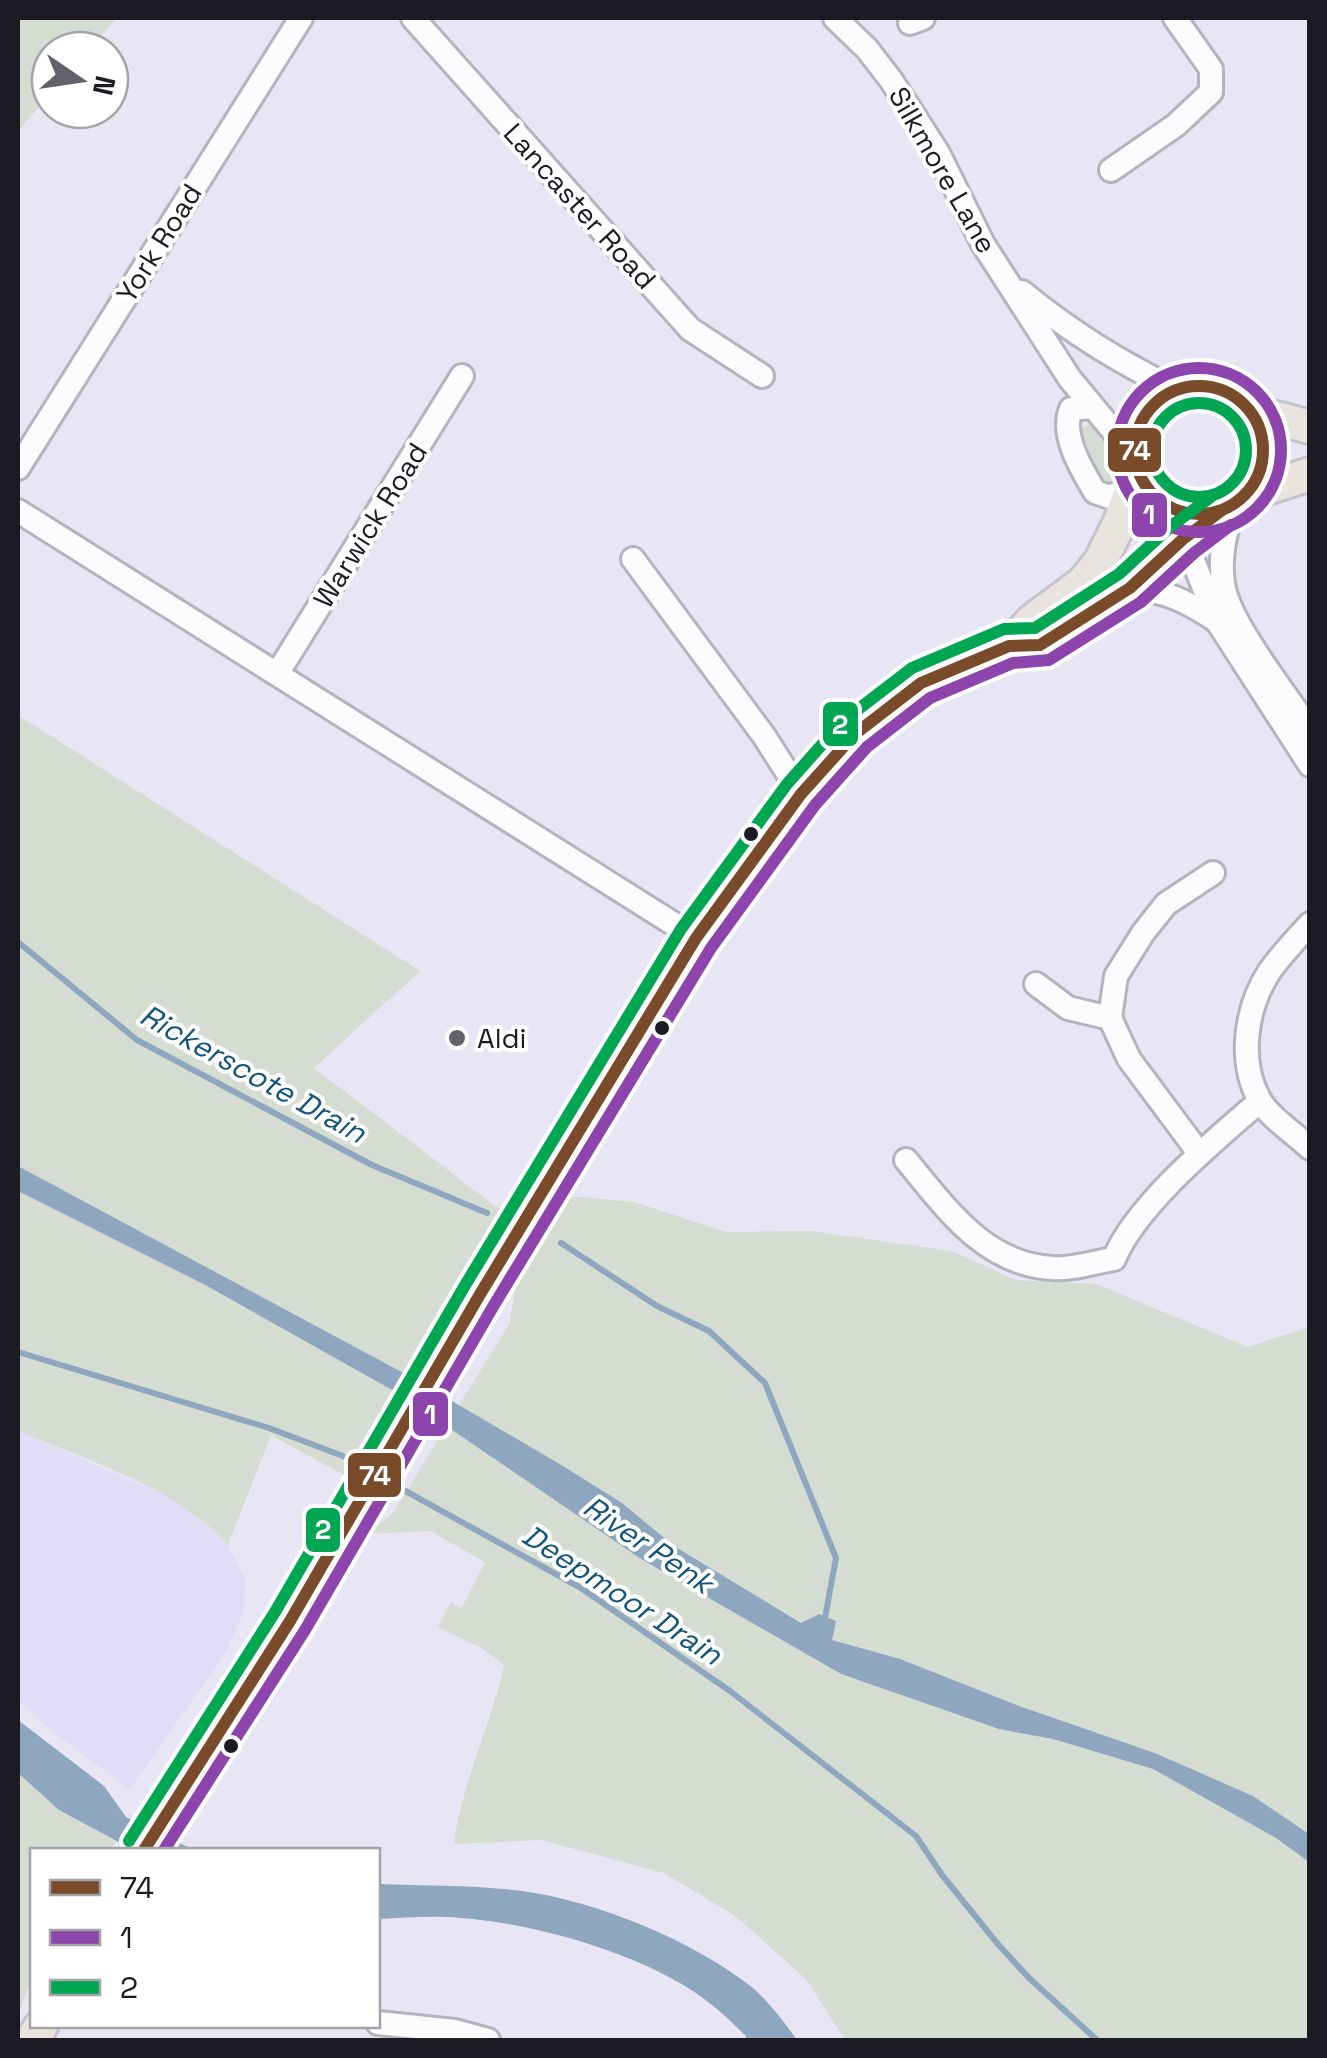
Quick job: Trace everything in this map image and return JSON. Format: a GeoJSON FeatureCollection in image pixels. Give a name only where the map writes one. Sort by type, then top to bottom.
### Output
{"type":"FeatureCollection","features":[{"type":"Feature","properties":{"kind":"highway"},"geometry":{"type":"LineString","coordinates":[[145,1848],[262,1668],[479,1296],[696,938],[801,794],[855,734],[921,682],[1009,646],[1040,644],[1130,588],[1183,539],[1233,504],[1260,469],[1261,434],[1250,411],[1232,395],[1204,386],[1163,396],[1144,416],[1134,443],[1140,479],[1100,562],[1083,583],[1034,620],[1009,646]]}},
{"type":"Feature","properties":{"kind":"highway"},"geometry":{"type":"LineString","coordinates":[[1250,411],[1310,427]]}},
{"type":"Feature","properties":{"kind":"highway"},"geometry":{"type":"LineString","coordinates":[[1140,479],[1174,510],[1192,515],[1233,504],[1310,474]]}},
{"type":"Feature","properties":{"kind":"street","name":"York Road"},"geometry":{"type":"LineString","coordinates":[[18,468],[301,18]]}},
{"type":"Feature","properties":{"kind":"street","name":"Lancaster Road"},"geometry":{"type":"LineString","coordinates":[[414,18],[690,330],[762,376]]}},
{"type":"Feature","properties":{"kind":"street","name":"Silkmore Lane"},"geometry":{"type":"LineString","coordinates":[[835,18],[891,80],[938,153],[983,244],[1183,539],[1217,621],[1310,765]]}},
{"type":"Feature","properties":{"kind":"street"},"geometry":{"type":"LineString","coordinates":[[1110,170],[1176,126],[1211,92],[1211,69],[1175,18]]}},
{"type":"Feature","properties":{"kind":"street","name":"Silkmore Lane"},"geometry":{"type":"LineString","coordinates":[[1008,280],[1068,330],[1110,357],[1176,390]]}},
{"type":"Feature","properties":{"kind":"street","name":"Warwick Road"},"geometry":{"type":"LineString","coordinates":[[277,674],[462,376]]}},
{"type":"Feature","properties":{"kind":"street"},"geometry":{"type":"LineString","coordinates":[[1090,407],[1070,409],[1066,419],[1084,474],[1095,492],[1110,497],[1140,479]]}},
{"type":"Feature","properties":{"kind":"street"},"geometry":{"type":"LineString","coordinates":[[1233,504],[1222,552],[1224,590],[1234,616],[1310,730]]}},
{"type":"Feature","properties":{"kind":"street"},"geometry":{"type":"LineString","coordinates":[[18,510],[696,938]]}},
{"type":"Feature","properties":{"kind":"street"},"geometry":{"type":"LineString","coordinates":[[633,560],[764,736],[801,794]]}},
{"type":"Feature","properties":{"kind":"street"},"geometry":{"type":"LineString","coordinates":[[1130,588],[1157,589],[1186,600],[1217,621]]}},
{"type":"Feature","properties":{"kind":"street"},"geometry":{"type":"LineString","coordinates":[[1199,1153],[1129,1059],[1110,1018],[1116,976],[1143,933],[1166,904],[1213,873]]}},
{"type":"Feature","properties":{"kind":"street"},"geometry":{"type":"LineString","coordinates":[[1310,924],[1269,973],[1254,1006],[1246,1045],[1250,1076],[1260,1101],[1310,1148]]}},
{"type":"Feature","properties":{"kind":"street"},"geometry":{"type":"LineString","coordinates":[[1036,984],[1068,1008],[1110,1018]]}},
{"type":"Feature","properties":{"kind":"street"},"geometry":{"type":"LineString","coordinates":[[906,1160],[965,1231],[1013,1261],[1054,1269],[1114,1259],[1122,1238],[1199,1153],[1260,1101]]}},
{"type":"Feature","properties":{"kind":"street"},"geometry":{"type":"LineString","coordinates":[[380,2023],[488,2040]]}},
{"type":"Feature","properties":{"kind":"shaded area"},"geometry":{"type":"Polygon","coordinates":[[[18,18],[117,18],[106,30],[30,30],[30,117],[18,131],[18,18]]]}},
{"type":"Feature","properties":{"kind":"shaded area"},"geometry":{"type":"Polygon","coordinates":[[[1090,424],[1104,439],[1109,452],[1115,472],[1110,482],[1102,480],[1082,435],[1082,428],[1090,424]]]}},
{"type":"Feature","properties":{"kind":"shaded area"},"geometry":{"type":"Polygon","coordinates":[[[18,715],[420,971],[314,1068],[507,1215],[411,1377],[18,1166],[18,715]]]}},
{"type":"Feature","properties":{"kind":"shaded area"},"geometry":{"type":"Polygon","coordinates":[[[18,1191],[207,1286],[401,1395],[351,1479],[271,1435],[228,1545],[183,1507],[157,1492],[18,1431],[18,1191]]]}},
{"type":"Feature","properties":{"kind":"shaded area"},"geometry":{"type":"Polygon","coordinates":[[[568,1196],[634,1202],[726,1232],[812,1231],[952,1251],[1016,1280],[1096,1284],[1248,1347],[1309,1327],[1309,1834],[1253,1796],[1155,1753],[900,1659],[832,1640],[819,1614],[802,1623],[674,1546],[622,1503],[459,1405],[510,1323],[517,1274],[568,1196]]]}},
{"type":"Feature","properties":{"kind":"shaded area"},"geometry":{"type":"Polygon","coordinates":[[[447,1425],[641,1559],[841,1674],[999,1729],[1053,1739],[1153,1769],[1276,1838],[1309,1862],[1309,2040],[845,2040],[806,1979],[734,1915],[664,1873],[541,1840],[454,1844],[463,1798],[504,1665],[485,1650],[438,1627],[451,1602],[461,1609],[485,1562],[430,1531],[366,1534],[393,1513],[447,1425]]]}},
{"type":"Feature","properties":{"kind":"shaded area"},"geometry":{"type":"Polygon","coordinates":[[[18,1431],[166,1496],[195,1515],[228,1545],[246,1580],[243,1614],[226,1652],[130,1789],[54,1733],[18,1700],[18,1431]]]}},
{"type":"Feature","properties":{"kind":"shaded area"},"geometry":{"type":"Polygon","coordinates":[[[18,1773],[59,1810],[116,1842],[112,1848],[30,1848],[30,1982],[18,2016],[18,1773]]]}},
{"type":"Feature","properties":{"kind":"water","name":"River Penk"},"geometry":{"type":"Polygon","coordinates":[[[18,1166],[411,1377],[622,1503],[674,1546],[801,1623],[819,1614],[836,1621],[832,1640],[900,1659],[1155,1753],[1253,1796],[1309,1834],[1309,1862],[1276,1838],[1153,1769],[1053,1739],[999,1729],[841,1674],[641,1559],[401,1395],[207,1286],[18,1191],[18,1166]]]}},
{"type":"Feature","properties":{"kind":"water"},"geometry":{"type":"Polygon","coordinates":[[[18,1720],[104,1786],[126,1817],[190,1848],[129,1848],[59,1810],[18,1773],[18,1720]]]}},
{"type":"Feature","properties":{"kind":"water"},"geometry":{"type":"Polygon","coordinates":[[[380,1884],[522,1891],[612,1914],[674,1939],[729,1971],[759,1994],[797,2040],[746,2040],[721,2012],[686,1987],[656,1970],[586,1943],[513,1925],[438,1917],[380,1919],[380,1884]]]}},
{"type":"Feature","properties":{"kind":"waterway","name":"Rickerscote Drain"},"geometry":{"type":"LineString","coordinates":[[18,942],[137,1040],[372,1165],[487,1213]]}},
{"type":"Feature","properties":{"kind":"waterway","name":"Rickerscote Drain"},"geometry":{"type":"LineString","coordinates":[[561,1243],[657,1306],[709,1331],[765,1383],[836,1558],[824,1623]]}},
{"type":"Feature","properties":{"kind":"waterway","name":"Deepmoor Drain"},"geometry":{"type":"LineString","coordinates":[[18,1352],[269,1428],[343,1456],[367,1470]]}},
{"type":"Feature","properties":{"kind":"waterway","name":"Deepmoor Drain"},"geometry":{"type":"LineString","coordinates":[[382,1478],[581,1588],[730,1691],[916,1836],[997,1943],[1097,2040]]}},
{"type":"Feature","properties":{"kind":"transit line","name":"1"},"geometry":{"type":"LineString","coordinates":[[1199,368],[1230,375],[1257,392],[1274,419],[1281,450],[1274,481],[1257,508],[1230,525],[1199,532],[1168,525],[1141,508],[1124,481],[1117,450],[1124,419],[1141,392],[1168,375],[1199,368]]}},
{"type":"Feature","properties":{"kind":"transit line","name":"74"},"geometry":{"type":"LineString","coordinates":[[1199,386],[1224,391],[1244,405],[1258,425],[1263,450],[1258,475],[1244,495],[1224,509],[1199,514],[1174,509],[1154,495],[1140,475],[1135,450],[1140,425],[1154,405],[1174,391],[1199,386]]}},
{"type":"Feature","properties":{"kind":"transit line","name":"2"},"geometry":{"type":"LineString","coordinates":[[1199,403],[1217,407],[1232,417],[1242,432],[1246,450],[1242,468],[1232,483],[1217,493],[1199,497],[1181,493],[1166,483],[1156,468],[1152,450],[1156,432],[1166,417],[1181,407],[1199,403]]}},
{"type":"Feature","properties":{"kind":"transit line","name":"2"},"geometry":{"type":"LineString","coordinates":[[129,1841],[275,1612],[464,1287],[681,929],[787,784],[843,721],[912,668],[1004,629],[1035,628],[1119,574],[1171,526],[1211,497]]}},
{"type":"Feature","properties":{"kind":"transit line","name":"74"},"geometry":{"type":"LineString","coordinates":[[145,1848],[290,1621],[479,1296],[696,938],[801,794],[855,734],[921,683],[1009,646],[1040,645],[1130,588],[1183,539],[1221,511]]}},
{"type":"Feature","properties":{"kind":"transit line","name":"1"},"geometry":{"type":"LineString","coordinates":[[165,1848],[305,1630],[494,1305],[711,948],[815,805],[867,747],[930,698],[1013,663],[1049,660],[1141,602],[1231,525]]}},
{"type":"Feature","properties":{"kind":"place","name":"Aldi"},"geometry":{"type":"Point","coordinates":[457,1038]}}]}
